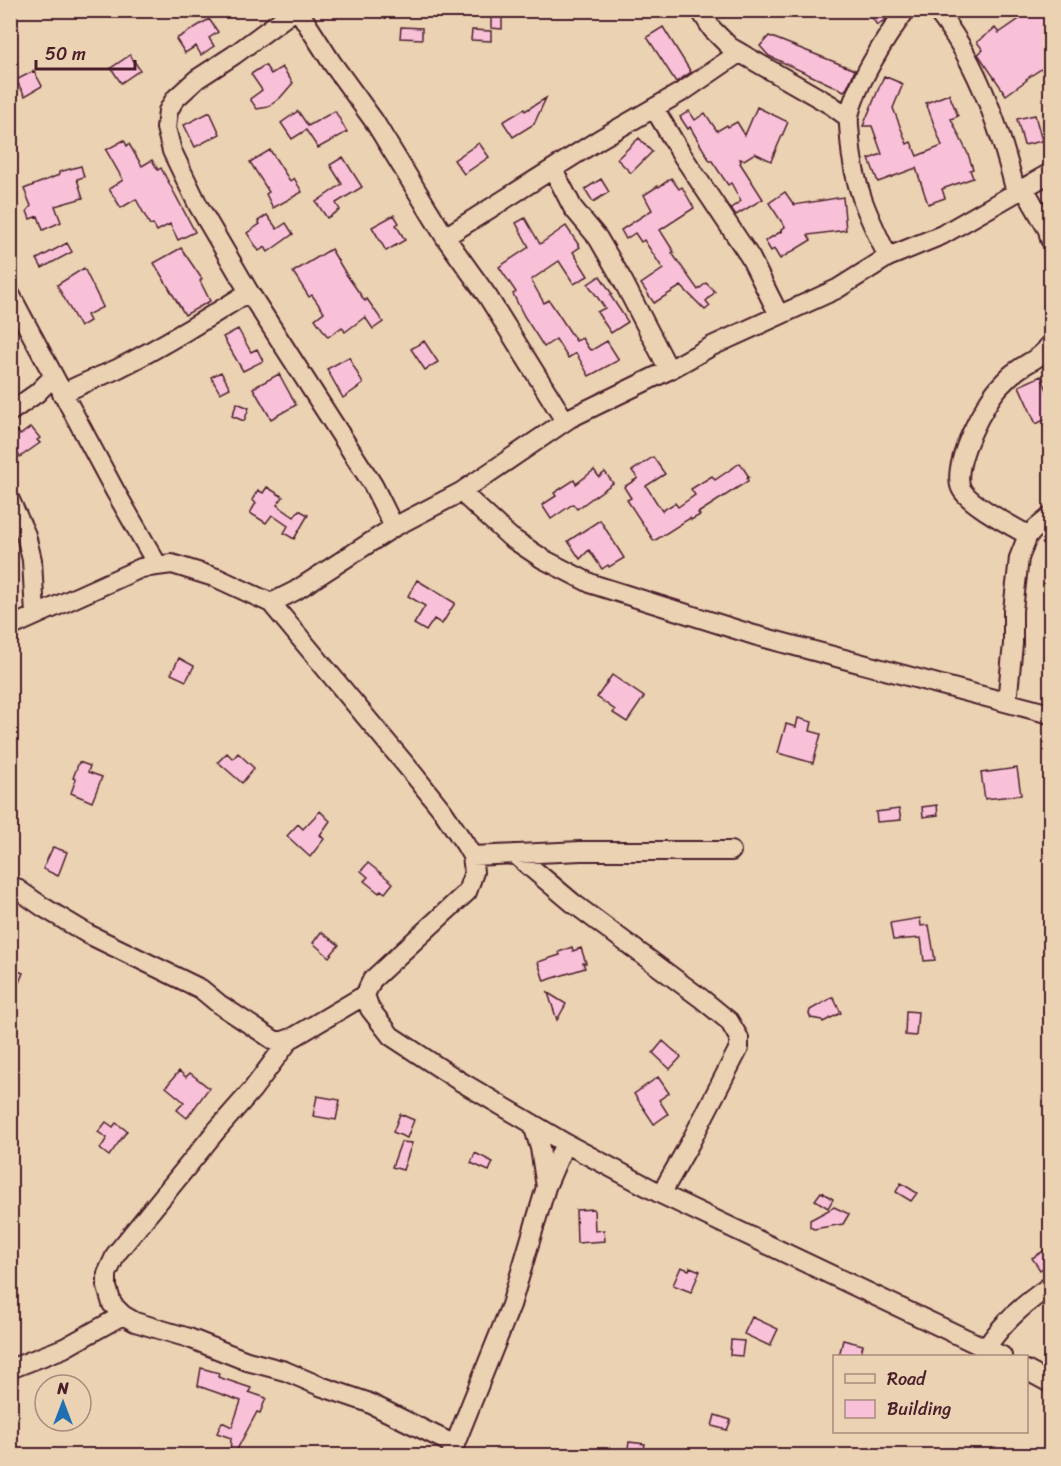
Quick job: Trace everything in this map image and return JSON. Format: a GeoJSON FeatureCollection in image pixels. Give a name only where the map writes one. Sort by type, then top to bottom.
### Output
{"type":"FeatureCollection","features":[{"type":"Feature","properties":{"kind":"street"},"geometry":{"type":"LineString","coordinates":[[394,527],[373,485],[249,292],[198,205],[172,151],[166,128],[168,111],[175,99],[197,78],[297,10],[374,120],[446,237],[488,297],[565,421]]}},
{"type":"Feature","properties":{"kind":"street"},"geometry":{"type":"LineString","coordinates":[[700,10],[712,29],[730,47],[831,105],[849,118]]}},
{"type":"Feature","properties":{"kind":"street"},"geometry":{"type":"LineString","coordinates":[[888,257],[866,210],[852,166],[849,118],[859,88],[906,10]]}},
{"type":"Feature","properties":{"kind":"street"},"geometry":{"type":"LineString","coordinates":[[936,10],[949,26],[974,72],[1020,190],[1044,212],[1050,239]]}},
{"type":"Feature","properties":{"kind":"street"},"geometry":{"type":"LineString","coordinates":[[446,237],[553,169],[685,90],[739,53]]}},
{"type":"Feature","properties":{"kind":"street"},"geometry":{"type":"LineString","coordinates":[[654,108],[682,155],[750,257],[779,315]]}},
{"type":"Feature","properties":{"kind":"street"},"geometry":{"type":"LineString","coordinates":[[553,169],[573,208],[598,238],[623,281],[669,370]]}},
{"type":"Feature","properties":{"kind":"street"},"geometry":{"type":"LineString","coordinates":[[271,603],[295,591],[394,527],[460,492],[565,421],[669,370],[712,346],[837,289],[888,257],[942,235],[1050,173]]}},
{"type":"Feature","properties":{"kind":"street"},"geometry":{"type":"LineString","coordinates":[[62,394],[160,345],[249,292]]}},
{"type":"Feature","properties":{"kind":"street"},"geometry":{"type":"LineString","coordinates":[[10,294],[62,394],[158,566]]}},
{"type":"Feature","properties":{"kind":"street"},"geometry":{"type":"LineString","coordinates":[[1028,535],[973,502],[961,488],[959,473],[964,454],[982,412],[996,390],[1015,372],[1036,359],[1050,344]]}},
{"type":"Feature","properties":{"kind":"street"},"geometry":{"type":"LineString","coordinates":[[10,412],[37,393],[53,377]]}},
{"type":"Feature","properties":{"kind":"street"},"geometry":{"type":"LineString","coordinates":[[460,492],[510,537],[543,559],[592,584],[754,635],[1050,714]]}},
{"type":"Feature","properties":{"kind":"street"},"geometry":{"type":"LineString","coordinates":[[10,500],[26,535],[32,560],[35,615]]}},
{"type":"Feature","properties":{"kind":"street"},"geometry":{"type":"LineString","coordinates":[[1007,702],[1012,644],[1012,610],[1019,558],[1028,535],[1050,517]]}},
{"type":"Feature","properties":{"kind":"street"},"geometry":{"type":"LineString","coordinates":[[10,627],[141,567],[172,564],[217,578],[271,603],[442,810],[472,856],[474,872],[467,892],[372,980],[365,995],[283,1041],[271,1039],[201,989],[88,934],[43,908],[10,884]]}},
{"type":"Feature","properties":{"kind":"street"},"geometry":{"type":"LineString","coordinates":[[472,856],[637,850],[732,851]]}},
{"type":"Feature","properties":{"kind":"street"},"geometry":{"type":"LineString","coordinates":[[515,854],[573,903],[702,999],[736,1030],[739,1048],[661,1194]]}},
{"type":"Feature","properties":{"kind":"street"},"geometry":{"type":"LineString","coordinates":[[365,995],[370,1009],[391,1036],[458,1080],[565,1143],[661,1194],[994,1352],[1001,1326],[1050,1286]]}},
{"type":"Feature","properties":{"kind":"street"},"geometry":{"type":"LineString","coordinates":[[290,1039],[252,1090],[116,1254],[107,1274],[107,1287],[112,1304],[123,1315],[135,1322],[285,1371],[367,1402],[455,1452],[511,1305],[546,1187],[565,1143]]}},
{"type":"Feature","properties":{"kind":"street"},"geometry":{"type":"LineString","coordinates":[[534,1125],[546,1187]]}},
{"type":"Feature","properties":{"kind":"street"},"geometry":{"type":"LineString","coordinates":[[10,1369],[64,1348],[123,1315]]}},
{"type":"Feature","properties":{"kind":"street"},"geometry":{"type":"LineString","coordinates":[[1028,1371],[1050,1383]]}},
{"type":"Feature","properties":{"kind":"building"},"geometry":{"type":"Polygon","coordinates":[[[491,10],[502,10],[502,29],[491,28],[491,10]]]}},
{"type":"Feature","properties":{"kind":"building"},"geometry":{"type":"Polygon","coordinates":[[[867,10],[892,10],[885,20],[877,25],[867,10]]]}},
{"type":"Feature","properties":{"kind":"building"},"geometry":{"type":"Polygon","coordinates":[[[1022,10],[1050,10],[1050,21],[1044,25],[1050,35],[1050,63],[1006,95],[978,54],[983,50],[977,42],[995,28],[999,33],[1025,15],[1022,10]]]}},
{"type":"Feature","properties":{"kind":"building"},"geometry":{"type":"Polygon","coordinates":[[[209,19],[218,32],[209,38],[214,46],[201,55],[196,46],[185,53],[176,39],[209,19]]]}},
{"type":"Feature","properties":{"kind":"building"},"geometry":{"type":"Polygon","coordinates":[[[401,27],[422,28],[422,39],[400,38],[401,27]]]}},
{"type":"Feature","properties":{"kind":"building"},"geometry":{"type":"Polygon","coordinates":[[[663,27],[691,72],[676,82],[647,37],[663,27]]]}},
{"type":"Feature","properties":{"kind":"building"},"geometry":{"type":"Polygon","coordinates":[[[472,30],[491,31],[491,41],[471,40],[472,30]]]}},
{"type":"Feature","properties":{"kind":"building"},"geometry":{"type":"Polygon","coordinates":[[[769,36],[855,70],[847,88],[844,91],[769,56],[760,46],[769,36]]]}},
{"type":"Feature","properties":{"kind":"building"},"geometry":{"type":"Polygon","coordinates":[[[130,55],[140,70],[121,83],[111,68],[130,55]]]}},
{"type":"Feature","properties":{"kind":"building"},"geometry":{"type":"Polygon","coordinates":[[[265,65],[271,74],[282,67],[293,83],[280,98],[268,107],[257,109],[250,99],[262,90],[251,74],[265,65]]]}},
{"type":"Feature","properties":{"kind":"building"},"geometry":{"type":"Polygon","coordinates":[[[34,71],[42,86],[25,96],[16,80],[34,71]]]}},
{"type":"Feature","properties":{"kind":"building"},"geometry":{"type":"Polygon","coordinates":[[[884,76],[903,84],[893,108],[907,144],[911,142],[917,156],[942,146],[926,103],[949,94],[958,116],[951,119],[968,154],[973,169],[970,170],[973,178],[942,189],[945,198],[928,204],[916,168],[878,182],[869,159],[882,154],[872,126],[863,126],[884,76]]]}},
{"type":"Feature","properties":{"kind":"building"},"geometry":{"type":"Polygon","coordinates":[[[546,98],[534,124],[513,137],[503,122],[546,98]]]}},
{"type":"Feature","properties":{"kind":"building"},"geometry":{"type":"Polygon","coordinates":[[[757,107],[788,122],[771,161],[755,153],[744,160],[740,159],[740,163],[763,199],[736,215],[731,208],[741,201],[731,183],[728,185],[710,161],[690,127],[688,129],[680,117],[689,111],[695,120],[705,113],[717,131],[737,122],[745,135],[757,107]]]}},
{"type":"Feature","properties":{"kind":"building"},"geometry":{"type":"Polygon","coordinates":[[[298,111],[308,126],[335,111],[347,132],[318,148],[306,130],[292,139],[281,123],[298,111]]]}},
{"type":"Feature","properties":{"kind":"building"},"geometry":{"type":"Polygon","coordinates":[[[210,112],[220,134],[195,147],[184,125],[210,112]]]}},
{"type":"Feature","properties":{"kind":"building"},"geometry":{"type":"Polygon","coordinates":[[[1035,115],[1042,141],[1024,145],[1017,119],[1035,115]]]}},
{"type":"Feature","properties":{"kind":"building"},"geometry":{"type":"Polygon","coordinates":[[[639,138],[652,152],[631,173],[617,159],[639,138]]]}},
{"type":"Feature","properties":{"kind":"building"},"geometry":{"type":"Polygon","coordinates":[[[124,140],[127,146],[129,144],[142,166],[152,160],[158,170],[161,168],[195,232],[178,240],[170,224],[157,231],[153,224],[150,225],[136,199],[121,208],[109,189],[123,180],[106,150],[124,140]]]}},
{"type":"Feature","properties":{"kind":"building"},"geometry":{"type":"Polygon","coordinates":[[[479,143],[489,157],[464,174],[454,160],[479,143]]]}},
{"type":"Feature","properties":{"kind":"building"},"geometry":{"type":"Polygon","coordinates":[[[270,150],[290,181],[294,178],[302,192],[273,208],[266,194],[269,192],[250,162],[270,150]]]}},
{"type":"Feature","properties":{"kind":"building"},"geometry":{"type":"Polygon","coordinates":[[[343,157],[362,187],[336,203],[340,210],[327,218],[316,202],[342,184],[330,165],[343,157]]]}},
{"type":"Feature","properties":{"kind":"building"},"geometry":{"type":"Polygon","coordinates":[[[81,166],[84,177],[77,179],[83,198],[55,206],[61,222],[43,230],[38,216],[30,219],[27,211],[31,206],[24,189],[59,175],[59,172],[81,166]]]}},
{"type":"Feature","properties":{"kind":"building"},"geometry":{"type":"Polygon","coordinates":[[[671,178],[679,189],[682,187],[694,208],[660,230],[674,252],[672,253],[698,290],[706,283],[715,292],[706,301],[710,306],[705,310],[681,286],[654,303],[641,284],[663,269],[644,240],[641,242],[635,233],[626,239],[621,230],[652,210],[644,195],[671,178]]]}},
{"type":"Feature","properties":{"kind":"building"},"geometry":{"type":"Polygon","coordinates":[[[601,179],[609,192],[593,202],[585,189],[601,179]]]}},
{"type":"Feature","properties":{"kind":"building"},"geometry":{"type":"Polygon","coordinates":[[[785,192],[794,205],[843,197],[846,230],[808,235],[811,240],[780,259],[765,241],[785,227],[769,203],[785,192]]]}},
{"type":"Feature","properties":{"kind":"building"},"geometry":{"type":"Polygon","coordinates":[[[267,215],[277,229],[286,223],[293,234],[268,252],[265,247],[259,251],[247,233],[260,224],[258,221],[267,215]]]}},
{"type":"Feature","properties":{"kind":"building"},"geometry":{"type":"Polygon","coordinates":[[[394,215],[399,223],[396,225],[405,240],[386,251],[372,227],[394,215]]]}},
{"type":"Feature","properties":{"kind":"building"},"geometry":{"type":"Polygon","coordinates":[[[525,218],[540,244],[566,226],[580,247],[573,252],[588,276],[574,284],[559,261],[531,280],[544,303],[549,300],[576,341],[582,338],[592,350],[607,341],[619,360],[589,376],[576,353],[568,358],[556,339],[544,347],[524,316],[513,294],[516,292],[499,267],[529,247],[516,223],[525,218]]]}},
{"type":"Feature","properties":{"kind":"building"},"geometry":{"type":"Polygon","coordinates":[[[67,243],[72,252],[42,268],[37,259],[67,243]]]}},
{"type":"Feature","properties":{"kind":"building"},"geometry":{"type":"Polygon","coordinates":[[[181,248],[202,279],[200,281],[210,301],[185,315],[154,263],[181,248]]]}},
{"type":"Feature","properties":{"kind":"building"},"geometry":{"type":"Polygon","coordinates":[[[331,249],[365,301],[367,299],[383,322],[373,329],[365,317],[345,332],[342,327],[328,337],[315,319],[324,312],[312,295],[309,297],[293,272],[331,249]]]}},
{"type":"Feature","properties":{"kind":"building"},"geometry":{"type":"Polygon","coordinates":[[[84,268],[103,307],[87,315],[90,321],[80,327],[57,285],[84,268]]]}},
{"type":"Feature","properties":{"kind":"building"},"geometry":{"type":"Polygon","coordinates":[[[600,276],[628,322],[611,333],[597,312],[605,308],[588,284],[600,276]]]}},
{"type":"Feature","properties":{"kind":"building"},"geometry":{"type":"Polygon","coordinates":[[[238,329],[251,352],[257,349],[263,361],[243,371],[223,337],[238,329]]]}},
{"type":"Feature","properties":{"kind":"building"},"geometry":{"type":"Polygon","coordinates":[[[424,341],[438,362],[425,370],[411,349],[424,341]]]}},
{"type":"Feature","properties":{"kind":"building"},"geometry":{"type":"Polygon","coordinates":[[[349,357],[363,384],[343,398],[327,369],[349,357]]]}},
{"type":"Feature","properties":{"kind":"building"},"geometry":{"type":"Polygon","coordinates":[[[221,372],[230,388],[220,393],[211,377],[221,372]]]}},
{"type":"Feature","properties":{"kind":"building"},"geometry":{"type":"Polygon","coordinates":[[[279,374],[296,405],[271,419],[253,388],[279,374]]]}},
{"type":"Feature","properties":{"kind":"building"},"geometry":{"type":"Polygon","coordinates":[[[1041,376],[1050,397],[1050,417],[1036,424],[1019,386],[1041,376]]]}},
{"type":"Feature","properties":{"kind":"building"},"geometry":{"type":"Polygon","coordinates":[[[237,403],[249,408],[244,421],[232,416],[237,403]]]}},
{"type":"Feature","properties":{"kind":"building"},"geometry":{"type":"Polygon","coordinates":[[[31,427],[40,438],[37,440],[40,443],[20,457],[10,443],[10,436],[18,431],[20,435],[31,427]]]}},
{"type":"Feature","properties":{"kind":"building"},"geometry":{"type":"Polygon","coordinates":[[[653,457],[665,474],[646,486],[662,511],[675,503],[678,507],[695,495],[691,489],[712,476],[715,480],[740,463],[749,477],[748,481],[698,513],[700,515],[691,520],[690,518],[654,541],[627,500],[631,498],[624,487],[638,478],[632,471],[653,457]]]}},
{"type":"Feature","properties":{"kind":"building"},"geometry":{"type":"Polygon","coordinates":[[[594,470],[599,477],[605,472],[613,483],[577,509],[573,504],[551,519],[542,505],[556,496],[554,493],[574,480],[576,484],[594,470]]]}},
{"type":"Feature","properties":{"kind":"building"},"geometry":{"type":"Polygon","coordinates":[[[267,487],[283,497],[277,505],[294,517],[299,510],[308,515],[294,539],[284,533],[288,526],[272,515],[266,523],[250,513],[256,503],[252,500],[258,490],[263,493],[267,487]]]}},
{"type":"Feature","properties":{"kind":"building"},"geometry":{"type":"Polygon","coordinates":[[[600,520],[624,558],[602,569],[589,550],[580,559],[568,541],[600,520]]]}},
{"type":"Feature","properties":{"kind":"building"},"geometry":{"type":"Polygon","coordinates":[[[417,580],[455,603],[442,624],[434,619],[426,631],[414,624],[425,606],[408,596],[417,580]]]}},
{"type":"Feature","properties":{"kind":"building"},"geometry":{"type":"Polygon","coordinates":[[[179,658],[194,666],[186,681],[171,674],[179,658]]]}},
{"type":"Feature","properties":{"kind":"building"},"geometry":{"type":"Polygon","coordinates":[[[612,675],[644,697],[627,722],[613,713],[615,710],[597,697],[612,675]]]}},
{"type":"Feature","properties":{"kind":"building"},"geometry":{"type":"Polygon","coordinates":[[[798,718],[812,722],[810,731],[821,734],[813,763],[778,753],[786,724],[796,727],[798,718]]]}},
{"type":"Feature","properties":{"kind":"building"},"geometry":{"type":"Polygon","coordinates":[[[227,753],[233,759],[238,753],[254,768],[242,783],[218,762],[227,753]]]}},
{"type":"Feature","properties":{"kind":"building"},"geometry":{"type":"Polygon","coordinates":[[[79,762],[90,766],[88,772],[102,777],[92,802],[71,793],[76,779],[73,778],[79,762]]]}},
{"type":"Feature","properties":{"kind":"building"},"geometry":{"type":"Polygon","coordinates":[[[1017,768],[1021,795],[985,799],[981,773],[1017,768]]]}},
{"type":"Feature","properties":{"kind":"building"},"geometry":{"type":"Polygon","coordinates":[[[937,805],[938,815],[923,817],[922,807],[937,805]]]}},
{"type":"Feature","properties":{"kind":"building"},"geometry":{"type":"Polygon","coordinates":[[[899,809],[901,820],[877,822],[876,812],[899,809]]]}},
{"type":"Feature","properties":{"kind":"building"},"geometry":{"type":"Polygon","coordinates":[[[320,811],[330,821],[320,835],[324,839],[310,857],[287,836],[298,824],[303,829],[320,811]]]}},
{"type":"Feature","properties":{"kind":"building"},"geometry":{"type":"Polygon","coordinates":[[[53,847],[67,852],[58,876],[43,869],[53,847]]]}},
{"type":"Feature","properties":{"kind":"building"},"geometry":{"type":"Polygon","coordinates":[[[368,863],[393,883],[385,893],[381,890],[379,893],[364,881],[368,877],[361,871],[368,863]]]}},
{"type":"Feature","properties":{"kind":"building"},"geometry":{"type":"Polygon","coordinates":[[[920,918],[921,926],[929,925],[935,960],[924,961],[921,938],[893,940],[890,923],[920,918]]]}},
{"type":"Feature","properties":{"kind":"building"},"geometry":{"type":"Polygon","coordinates":[[[321,932],[339,945],[329,957],[313,943],[321,932]]]}},
{"type":"Feature","properties":{"kind":"building"},"geometry":{"type":"Polygon","coordinates":[[[572,947],[573,951],[581,948],[586,963],[583,963],[585,968],[544,981],[538,962],[560,955],[559,952],[572,947]]]}},
{"type":"Feature","properties":{"kind":"building"},"geometry":{"type":"Polygon","coordinates":[[[10,968],[23,973],[11,1002],[10,1002],[10,968]]]}},
{"type":"Feature","properties":{"kind":"building"},"geometry":{"type":"Polygon","coordinates":[[[548,993],[566,1004],[557,1020],[548,993]]]}},
{"type":"Feature","properties":{"kind":"building"},"geometry":{"type":"Polygon","coordinates":[[[833,997],[841,1013],[823,1022],[811,1018],[810,1010],[833,997]]]}},
{"type":"Feature","properties":{"kind":"building"},"geometry":{"type":"Polygon","coordinates":[[[906,1011],[918,1012],[916,1036],[905,1035],[906,1011]]]}},
{"type":"Feature","properties":{"kind":"building"},"geometry":{"type":"Polygon","coordinates":[[[663,1041],[681,1057],[670,1069],[653,1053],[663,1041]]]}},
{"type":"Feature","properties":{"kind":"building"},"geometry":{"type":"Polygon","coordinates":[[[179,1071],[186,1077],[190,1073],[209,1088],[187,1118],[177,1110],[184,1102],[166,1087],[179,1071]]]}},
{"type":"Feature","properties":{"kind":"building"},"geometry":{"type":"Polygon","coordinates":[[[658,1077],[669,1093],[659,1100],[668,1114],[654,1124],[634,1094],[658,1077]]]}},
{"type":"Feature","properties":{"kind":"building"},"geometry":{"type":"Polygon","coordinates":[[[317,1096],[340,1100],[336,1120],[313,1116],[317,1096]]]}},
{"type":"Feature","properties":{"kind":"building"},"geometry":{"type":"Polygon","coordinates":[[[400,1114],[414,1120],[407,1138],[393,1132],[400,1114]]]}},
{"type":"Feature","properties":{"kind":"building"},"geometry":{"type":"Polygon","coordinates":[[[106,1122],[113,1127],[116,1123],[127,1131],[109,1156],[100,1149],[107,1138],[98,1132],[106,1122]]]}},
{"type":"Feature","properties":{"kind":"building"},"geometry":{"type":"Polygon","coordinates":[[[401,1142],[412,1143],[403,1170],[392,1167],[401,1142]]]}},
{"type":"Feature","properties":{"kind":"building"},"geometry":{"type":"Polygon","coordinates":[[[475,1153],[493,1162],[489,1171],[471,1163],[475,1153]]]}},
{"type":"Feature","properties":{"kind":"building"},"geometry":{"type":"Polygon","coordinates":[[[901,1183],[917,1193],[911,1201],[896,1192],[901,1183]]]}},
{"type":"Feature","properties":{"kind":"building"},"geometry":{"type":"Polygon","coordinates":[[[821,1192],[833,1199],[828,1208],[815,1200],[821,1192]]]}},
{"type":"Feature","properties":{"kind":"building"},"geometry":{"type":"Polygon","coordinates":[[[834,1207],[849,1214],[843,1224],[814,1229],[810,1227],[810,1220],[834,1207]]]}},
{"type":"Feature","properties":{"kind":"building"},"geometry":{"type":"Polygon","coordinates":[[[594,1209],[595,1231],[604,1230],[605,1241],[577,1243],[576,1210],[594,1209]]]}},
{"type":"Feature","properties":{"kind":"building"},"geometry":{"type":"Polygon","coordinates":[[[1050,1247],[1050,1263],[1040,1270],[1032,1258],[1050,1247]]]}},
{"type":"Feature","properties":{"kind":"building"},"geometry":{"type":"Polygon","coordinates":[[[681,1267],[689,1270],[690,1267],[700,1271],[691,1292],[673,1285],[681,1267]]]}},
{"type":"Feature","properties":{"kind":"building"},"geometry":{"type":"Polygon","coordinates":[[[752,1317],[778,1329],[770,1346],[744,1334],[752,1317]]]}},
{"type":"Feature","properties":{"kind":"building"},"geometry":{"type":"Polygon","coordinates":[[[731,1340],[744,1341],[742,1356],[730,1355],[731,1340]]]}},
{"type":"Feature","properties":{"kind":"building"},"geometry":{"type":"Polygon","coordinates":[[[843,1340],[863,1345],[860,1355],[839,1355],[843,1340]]]}},
{"type":"Feature","properties":{"kind":"building"},"geometry":{"type":"Polygon","coordinates":[[[201,1368],[219,1373],[218,1377],[251,1388],[249,1392],[266,1398],[260,1413],[257,1412],[234,1455],[230,1455],[231,1438],[217,1433],[222,1422],[232,1427],[241,1401],[198,1386],[201,1368]]]}},
{"type":"Feature","properties":{"kind":"building"},"geometry":{"type":"Polygon","coordinates":[[[715,1415],[731,1420],[727,1430],[712,1426],[715,1415]]]}},
{"type":"Feature","properties":{"kind":"building"},"geometry":{"type":"Polygon","coordinates":[[[629,1442],[645,1444],[643,1455],[627,1455],[629,1442]]]}}]}
